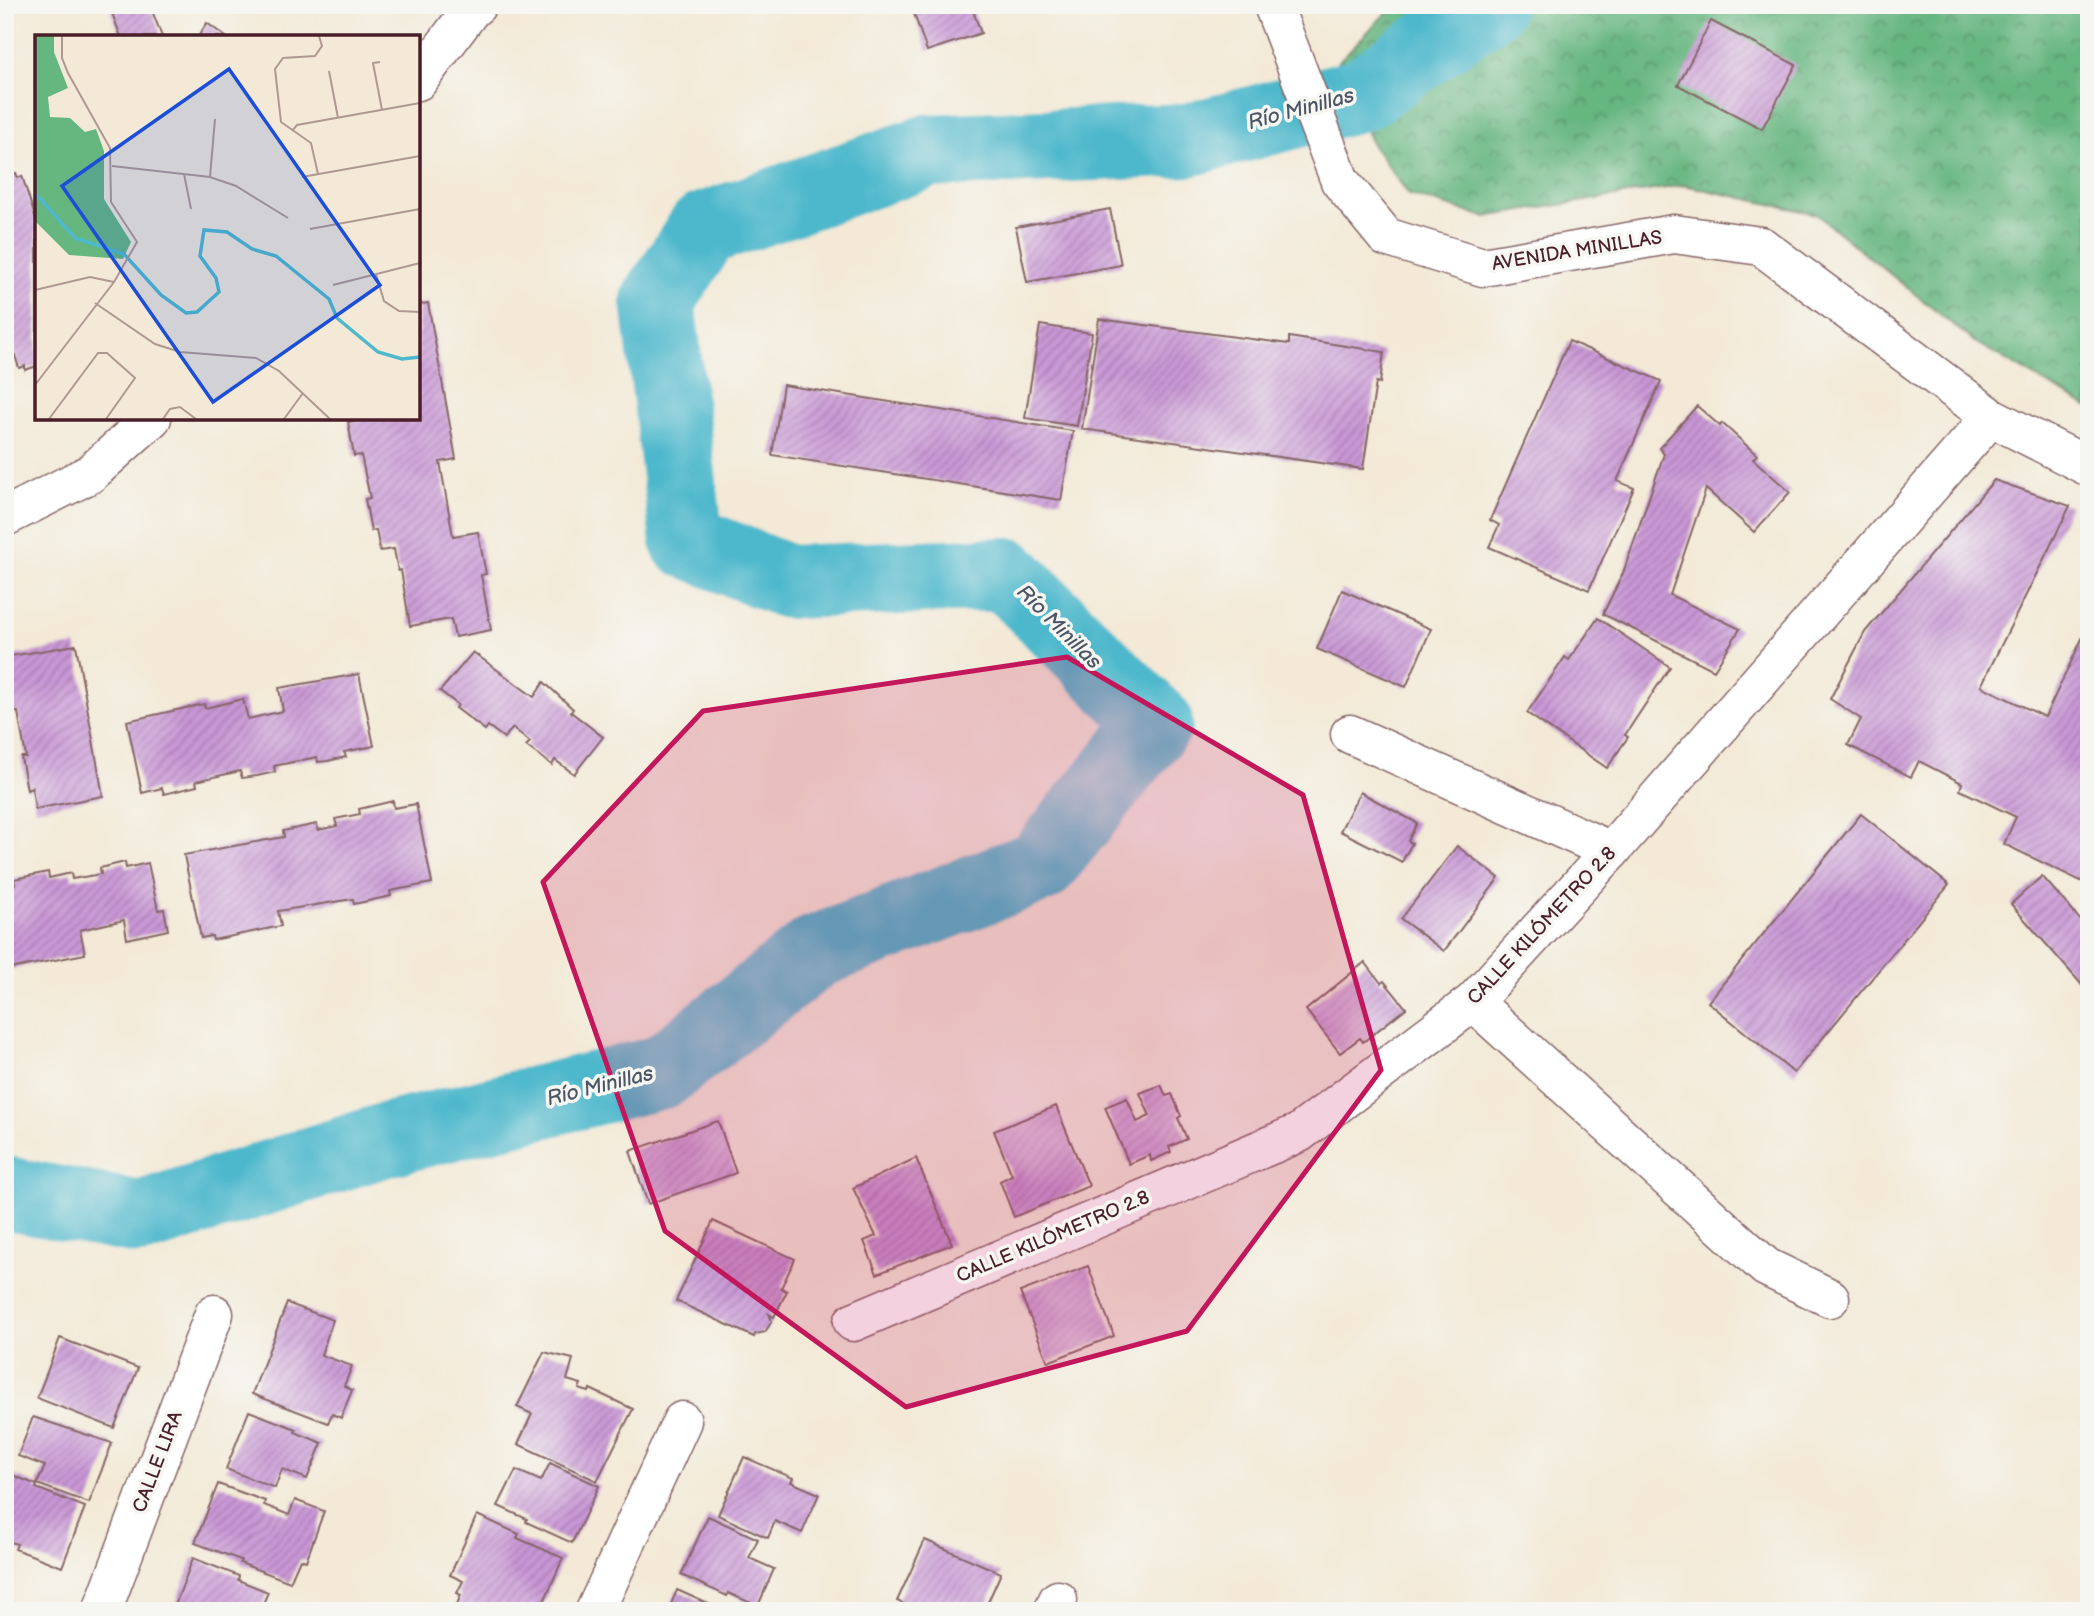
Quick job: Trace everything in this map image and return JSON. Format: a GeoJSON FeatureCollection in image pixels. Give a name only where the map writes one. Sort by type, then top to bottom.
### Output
{"type":"FeatureCollection","features":[{"type":"Feature","properties":{"kind":"street"},"geometry":{"type":"LineString","coordinates":[[420,78],[477,5]]}},
{"type":"Feature","properties":{"kind":"street","name":"AVENIDA MINILLAS"},"geometry":{"type":"LineString","coordinates":[[1273,5],[1340,181],[1386,237],[1483,267],[1674,234],[1761,246],[1991,417],[2089,467]]}},
{"type":"Feature","properties":{"kind":"street","name":"CALLE KILÓMETRO 2.8"},"geometry":{"type":"LineString","coordinates":[[853,1322],[1299,1133],[1473,1002],[1611,852],[1991,417]]}},
{"type":"Feature","properties":{"kind":"street"},"geometry":{"type":"LineString","coordinates":[[5,517],[90,474],[150,420]]}},
{"type":"Feature","properties":{"kind":"street"},"geometry":{"type":"LineString","coordinates":[[1350,734],[1611,852]]}},
{"type":"Feature","properties":{"kind":"street"},"geometry":{"type":"LineString","coordinates":[[1473,1002],[1766,1267],[1830,1298]]}},
{"type":"Feature","properties":{"kind":"street","name":"CALLE LIRA"},"geometry":{"type":"LineString","coordinates":[[102,1611],[214,1314]]}},
{"type":"Feature","properties":{"kind":"street"},"geometry":{"type":"LineString","coordinates":[[595,1611],[682,1421]]}},
{"type":"Feature","properties":{"kind":"highlighted area"},"geometry":{"type":"Polygon","coordinates":[[[1067,657],[1303,795],[1381,1070],[1187,1331],[906,1407],[665,1231],[543,882],[703,711],[1067,657]]]}},
{"type":"Feature","properties":{"kind":"green space"},"geometry":{"type":"Polygon","coordinates":[[[1394,5],[2089,5],[2089,408],[1973,341],[1816,214],[1684,185],[1485,217],[1409,195],[1372,144],[1337,63],[1394,5]]]}},
{"type":"Feature","properties":{"kind":"building"},"geometry":{"type":"Polygon","coordinates":[[[109,5],[150,5],[161,35],[120,35],[109,5]]]}},
{"type":"Feature","properties":{"kind":"building"},"geometry":{"type":"Polygon","coordinates":[[[911,5],[971,5],[981,33],[927,51],[911,5]]]}},
{"type":"Feature","properties":{"kind":"building"},"geometry":{"type":"Polygon","coordinates":[[[1711,21],[1796,65],[1762,129],[1678,85],[1711,21]]]}},
{"type":"Feature","properties":{"kind":"building"},"geometry":{"type":"Polygon","coordinates":[[[207,23],[223,35],[199,35],[207,23]]]}},
{"type":"Feature","properties":{"kind":"building"},"geometry":{"type":"Polygon","coordinates":[[[10,117],[15,133],[5,137],[5,119],[10,117]]]}},
{"type":"Feature","properties":{"kind":"building"},"geometry":{"type":"Polygon","coordinates":[[[5,169],[8,176],[16,173],[18,178],[22,176],[35,217],[35,367],[25,370],[25,366],[19,368],[5,324],[5,169]]]}},
{"type":"Feature","properties":{"kind":"building"},"geometry":{"type":"Polygon","coordinates":[[[1110,209],[1121,265],[1027,282],[1016,227],[1110,209]]]}},
{"type":"Feature","properties":{"kind":"building"},"geometry":{"type":"Polygon","coordinates":[[[428,303],[456,459],[440,462],[453,536],[478,532],[486,574],[481,575],[491,630],[455,637],[451,619],[410,626],[401,570],[398,571],[394,549],[380,551],[376,530],[371,531],[365,499],[370,498],[361,455],[354,456],[348,422],[420,420],[420,305],[428,303]]]}},
{"type":"Feature","properties":{"kind":"building"},"geometry":{"type":"Polygon","coordinates":[[[1099,319],[1289,344],[1289,337],[1384,352],[1380,383],[1376,382],[1363,469],[1082,429],[1099,319]]]}},
{"type":"Feature","properties":{"kind":"building"},"geometry":{"type":"Polygon","coordinates":[[[1040,325],[1092,333],[1077,426],[1025,418],[1040,325]]]}},
{"type":"Feature","properties":{"kind":"building"},"geometry":{"type":"Polygon","coordinates":[[[1569,341],[1661,381],[1617,481],[1634,488],[1589,590],[1489,547],[1499,525],[1490,520],[1569,341]]]}},
{"type":"Feature","properties":{"kind":"building"},"geometry":{"type":"Polygon","coordinates":[[[783,385],[1073,431],[1061,500],[772,455],[783,385]]]}},
{"type":"Feature","properties":{"kind":"building"},"geometry":{"type":"Polygon","coordinates":[[[1697,406],[1720,426],[1722,423],[1757,455],[1753,459],[1790,492],[1754,532],[1706,489],[1670,595],[1740,629],[1714,670],[1603,614],[1623,573],[1664,454],[1659,448],[1697,406]]]}},
{"type":"Feature","properties":{"kind":"building"},"geometry":{"type":"Polygon","coordinates":[[[1994,480],[2070,506],[1981,686],[2045,717],[2089,624],[2089,885],[2004,844],[2016,817],[1960,790],[1962,783],[1919,761],[1911,777],[1848,745],[1861,719],[1830,699],[1865,632],[1994,480]]]}},
{"type":"Feature","properties":{"kind":"building"},"geometry":{"type":"Polygon","coordinates":[[[1342,590],[1431,629],[1406,687],[1317,649],[1342,590]]]}},
{"type":"Feature","properties":{"kind":"building"},"geometry":{"type":"Polygon","coordinates":[[[1598,618],[1670,667],[1625,735],[1628,737],[1607,768],[1527,713],[1565,657],[1569,660],[1598,618]]]}},
{"type":"Feature","properties":{"kind":"building"},"geometry":{"type":"Polygon","coordinates":[[[76,645],[103,796],[35,809],[32,788],[27,790],[21,757],[26,757],[18,712],[11,713],[5,681],[8,680],[5,657],[76,645]]]}},
{"type":"Feature","properties":{"kind":"building"},"geometry":{"type":"Polygon","coordinates":[[[473,652],[534,697],[544,682],[573,709],[571,712],[603,737],[574,774],[555,760],[552,765],[526,746],[530,742],[513,728],[504,738],[488,726],[485,730],[456,708],[458,705],[440,691],[473,652]]]}},
{"type":"Feature","properties":{"kind":"building"},"geometry":{"type":"Polygon","coordinates":[[[359,674],[374,746],[344,752],[346,757],[327,761],[318,762],[317,757],[274,766],[275,772],[257,776],[242,778],[240,771],[196,781],[197,786],[164,794],[162,788],[142,793],[127,721],[204,704],[205,708],[243,699],[248,719],[283,711],[279,688],[359,674]]]}},
{"type":"Feature","properties":{"kind":"building"},"geometry":{"type":"Polygon","coordinates":[[[1360,792],[1417,823],[1408,841],[1412,843],[1402,862],[1340,831],[1360,792]]]}},
{"type":"Feature","properties":{"kind":"building"},"geometry":{"type":"Polygon","coordinates":[[[393,801],[394,808],[416,804],[432,883],[390,891],[391,896],[354,904],[353,899],[278,911],[281,926],[213,940],[212,936],[201,938],[184,855],[284,837],[283,831],[317,824],[318,830],[337,826],[335,819],[360,814],[359,809],[393,801]]]}},
{"type":"Feature","properties":{"kind":"building"},"geometry":{"type":"Polygon","coordinates":[[[1861,814],[1949,885],[1794,1073],[1708,1002],[1861,814]]]}},
{"type":"Feature","properties":{"kind":"building"},"geometry":{"type":"Polygon","coordinates":[[[1457,846],[1499,878],[1444,951],[1401,919],[1457,846]]]}},
{"type":"Feature","properties":{"kind":"building"},"geometry":{"type":"Polygon","coordinates":[[[125,862],[126,868],[148,863],[158,910],[164,909],[168,930],[127,939],[124,920],[80,930],[85,954],[5,970],[5,886],[15,884],[14,879],[48,872],[49,878],[71,873],[72,879],[101,874],[100,868],[125,862]]]}},
{"type":"Feature","properties":{"kind":"building"},"geometry":{"type":"Polygon","coordinates":[[[2042,876],[2089,930],[2089,993],[2011,904],[2042,876]]]}},
{"type":"Feature","properties":{"kind":"building"},"geometry":{"type":"Polygon","coordinates":[[[1365,962],[1406,1008],[1363,1042],[1360,1038],[1340,1053],[1306,1010],[1365,962]]]}},
{"type":"Feature","properties":{"kind":"building"},"geometry":{"type":"Polygon","coordinates":[[[1161,1085],[1166,1096],[1172,1094],[1187,1139],[1169,1147],[1171,1152],[1151,1161],[1150,1155],[1129,1164],[1105,1107],[1127,1098],[1137,1122],[1150,1116],[1140,1093],[1161,1085]]]}},
{"type":"Feature","properties":{"kind":"building"},"geometry":{"type":"Polygon","coordinates":[[[1056,1106],[1089,1186],[1014,1217],[1000,1181],[1012,1175],[994,1131],[1056,1106]]]}},
{"type":"Feature","properties":{"kind":"building"},"geometry":{"type":"Polygon","coordinates":[[[718,1121],[736,1173],[648,1204],[630,1151],[718,1121]]]}},
{"type":"Feature","properties":{"kind":"building"},"geometry":{"type":"Polygon","coordinates":[[[916,1158],[952,1244],[877,1274],[864,1241],[876,1236],[853,1188],[916,1158]]]}},
{"type":"Feature","properties":{"kind":"building"},"geometry":{"type":"Polygon","coordinates":[[[713,1221],[795,1259],[781,1288],[787,1291],[774,1317],[769,1314],[772,1321],[765,1332],[755,1334],[754,1337],[676,1301],[713,1221]]]}},
{"type":"Feature","properties":{"kind":"building"},"geometry":{"type":"Polygon","coordinates":[[[1088,1266],[1114,1336],[1048,1362],[1020,1292],[1088,1266]]]}},
{"type":"Feature","properties":{"kind":"building"},"geometry":{"type":"Polygon","coordinates":[[[287,1303],[333,1320],[321,1355],[352,1366],[344,1386],[352,1390],[341,1418],[332,1414],[328,1423],[252,1394],[287,1303]]]}},
{"type":"Feature","properties":{"kind":"building"},"geometry":{"type":"Polygon","coordinates":[[[60,1338],[138,1368],[114,1428],[37,1398],[60,1338]]]}},
{"type":"Feature","properties":{"kind":"building"},"geometry":{"type":"Polygon","coordinates":[[[544,1352],[573,1359],[567,1380],[581,1384],[579,1389],[589,1392],[590,1389],[633,1409],[597,1481],[518,1444],[532,1414],[517,1407],[544,1352]]]}},
{"type":"Feature","properties":{"kind":"building"},"geometry":{"type":"Polygon","coordinates":[[[249,1411],[296,1429],[295,1432],[322,1443],[307,1479],[282,1469],[275,1488],[226,1469],[249,1411]]]}},
{"type":"Feature","properties":{"kind":"building"},"geometry":{"type":"Polygon","coordinates":[[[33,1417],[112,1443],[89,1503],[37,1484],[45,1466],[18,1456],[33,1417]]]}},
{"type":"Feature","properties":{"kind":"building"},"geometry":{"type":"Polygon","coordinates":[[[744,1457],[793,1478],[791,1482],[819,1494],[802,1533],[775,1521],[768,1538],[718,1515],[744,1457]]]}},
{"type":"Feature","properties":{"kind":"building"},"geometry":{"type":"Polygon","coordinates":[[[550,1463],[599,1486],[572,1543],[498,1506],[516,1470],[541,1481],[550,1463]]]}},
{"type":"Feature","properties":{"kind":"building"},"geometry":{"type":"Polygon","coordinates":[[[10,1474],[37,1485],[36,1488],[85,1507],[62,1567],[15,1549],[17,1544],[5,1540],[5,1486],[10,1474]]]}},
{"type":"Feature","properties":{"kind":"building"},"geometry":{"type":"Polygon","coordinates":[[[218,1484],[265,1501],[264,1505],[289,1515],[295,1500],[324,1511],[306,1561],[300,1559],[290,1582],[195,1543],[218,1484]]]}},
{"type":"Feature","properties":{"kind":"building"},"geometry":{"type":"Polygon","coordinates":[[[477,1515],[519,1534],[517,1538],[563,1558],[540,1611],[454,1611],[461,1595],[457,1593],[463,1581],[450,1575],[477,1515]]]}},
{"type":"Feature","properties":{"kind":"building"},"geometry":{"type":"Polygon","coordinates":[[[708,1516],[758,1539],[749,1558],[774,1569],[758,1606],[728,1593],[727,1596],[681,1575],[708,1516]]]}},
{"type":"Feature","properties":{"kind":"building"},"geometry":{"type":"Polygon","coordinates":[[[925,1540],[1001,1573],[984,1611],[918,1611],[897,1601],[925,1540]]]}},
{"type":"Feature","properties":{"kind":"building"},"geometry":{"type":"Polygon","coordinates":[[[193,1558],[239,1576],[238,1580],[268,1592],[260,1611],[173,1611],[193,1558]]]}},
{"type":"Feature","properties":{"kind":"building"},"geometry":{"type":"Polygon","coordinates":[[[677,1590],[724,1611],[668,1611],[677,1590]]]}},
{"type":"Feature","properties":{"kind":"waterway","name":"Río Minillas"},"geometry":{"type":"LineString","coordinates":[[5,1193],[140,1218],[385,1140],[662,1072],[815,952],[1040,866],[1156,723],[1006,574],[788,582],[687,541],[658,301],[704,229],[929,151],[1188,140],[1362,94],[1488,5]]}}]}
